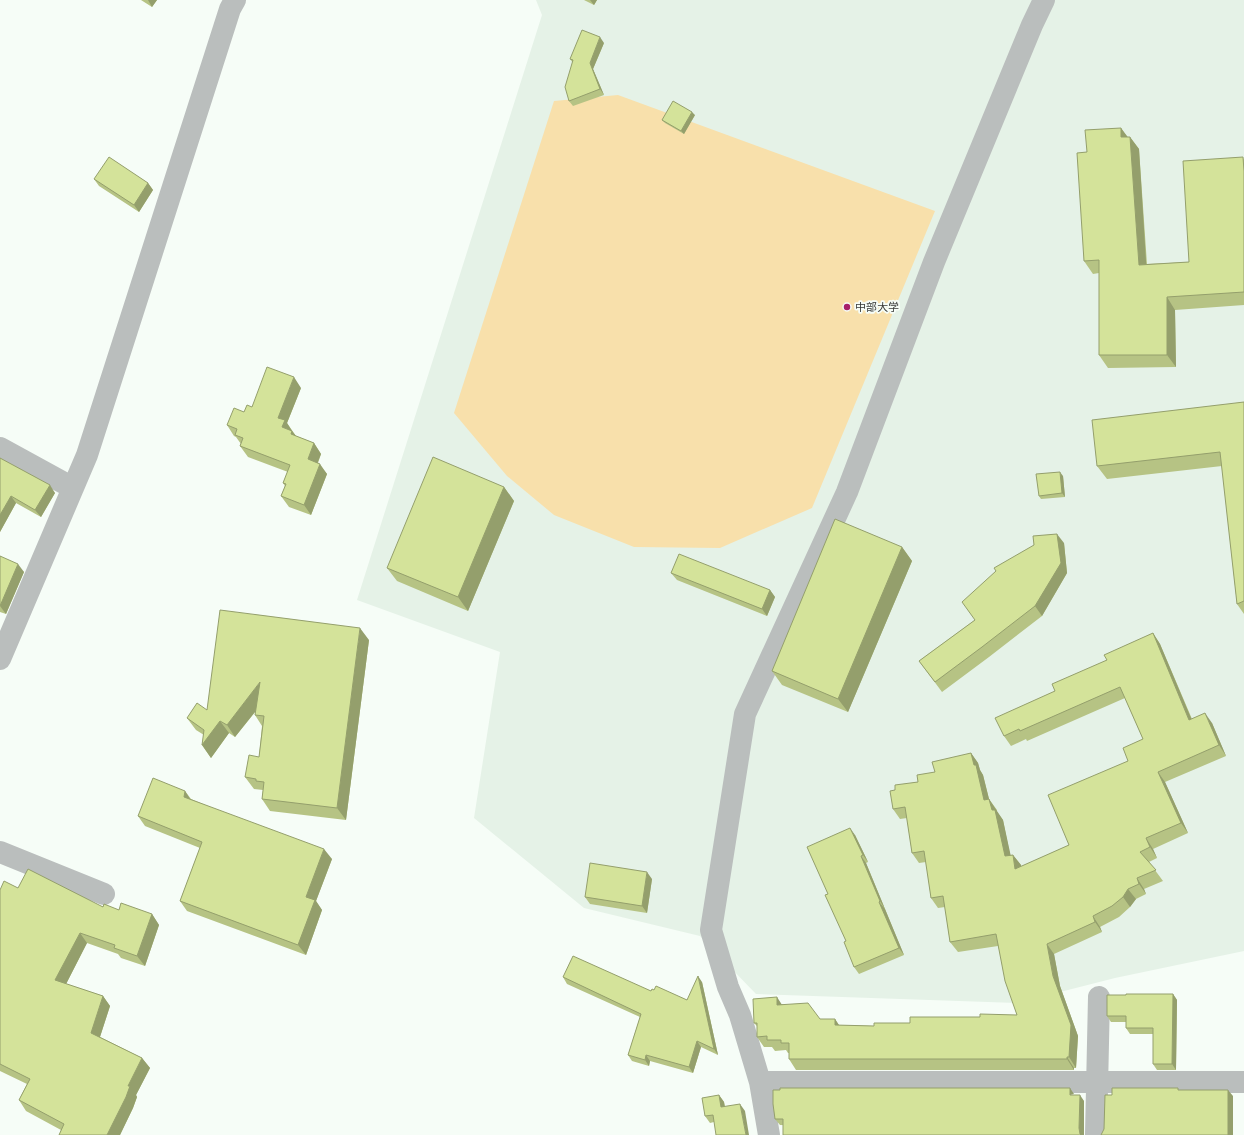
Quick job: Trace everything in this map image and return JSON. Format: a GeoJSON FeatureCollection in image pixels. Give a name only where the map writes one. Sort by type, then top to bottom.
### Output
{"type":"FeatureCollection","features":[{"type":"Feature","properties":{"kind":"street"},"geometry":{"type":"LineString","coordinates":[[0,659],[87,455],[230,9],[235,0]]}},
{"type":"Feature","properties":{"kind":"street"},"geometry":{"type":"LineString","coordinates":[[769,1135],[760,1082],[740,1014],[728,987],[711,930],[745,714],[847,492],[934,262],[1032,25],[1044,0]]}},
{"type":"Feature","properties":{"kind":"street"},"geometry":{"type":"LineString","coordinates":[[0,448],[73,488]]}},
{"type":"Feature","properties":{"kind":"street"},"geometry":{"type":"LineString","coordinates":[[0,852],[104,894]]}},
{"type":"Feature","properties":{"kind":"street"},"geometry":{"type":"LineString","coordinates":[[1096,1135],[1099,997]]}},
{"type":"Feature","properties":{"kind":"street"},"geometry":{"type":"LineString","coordinates":[[760,1082],[1244,1082]]}},
{"type":"Feature","properties":{"kind":"shaded area","name":"中部大学"},"geometry":{"type":"Polygon","coordinates":[[[536,0],[1244,0],[1244,951],[1115,978],[1017,1003],[756,994],[700,936],[584,908],[474,818],[500,652],[357,600],[542,15],[536,0]]]}},
{"type":"Feature","properties":{"kind":"shaded area"},"geometry":{"type":"Polygon","coordinates":[[[618,95],[935,211],[812,508],[720,548],[634,547],[554,515],[507,476],[454,413],[554,101],[618,95]]]}},
{"type":"Feature","properties":{"kind":"building"},"geometry":{"type":"Polygon","coordinates":[[[582,30],[600,37],[590,63],[600,89],[569,101],[565,87],[573,60],[570,59],[582,30]]]}},
{"type":"Feature","properties":{"kind":"building"},"geometry":{"type":"Polygon","coordinates":[[[673,101],[692,112],[681,131],[662,120],[673,101]]]}},
{"type":"Feature","properties":{"kind":"building"},"geometry":{"type":"Polygon","coordinates":[[[1121,128],[1121,137],[1130,137],[1139,265],[1189,262],[1183,161],[1243,157],[1244,292],[1167,297],[1167,355],[1099,355],[1099,260],[1084,261],[1077,153],[1087,152],[1085,130],[1121,128]]]}},
{"type":"Feature","properties":{"kind":"building"},"geometry":{"type":"Polygon","coordinates":[[[109,157],[148,183],[134,205],[94,179],[109,157]]]}},
{"type":"Feature","properties":{"kind":"building"},"geometry":{"type":"Polygon","coordinates":[[[267,367],[294,377],[278,418],[285,420],[282,427],[292,431],[291,434],[314,443],[308,459],[320,464],[304,505],[281,496],[286,484],[283,483],[290,465],[240,446],[243,438],[235,435],[237,429],[227,425],[234,408],[244,412],[247,405],[252,407],[267,367]]]}},
{"type":"Feature","properties":{"kind":"building"},"geometry":{"type":"Polygon","coordinates":[[[1244,402],[1244,601],[1237,604],[1220,452],[1097,466],[1092,420],[1244,402]]]}},
{"type":"Feature","properties":{"kind":"building"},"geometry":{"type":"Polygon","coordinates":[[[433,457],[504,487],[458,597],[387,568],[433,457]]]}},
{"type":"Feature","properties":{"kind":"building"},"geometry":{"type":"Polygon","coordinates":[[[0,458],[50,485],[35,510],[11,496],[0,515],[0,458]]]}},
{"type":"Feature","properties":{"kind":"building"},"geometry":{"type":"Polygon","coordinates":[[[1060,472],[1062,493],[1039,496],[1036,474],[1060,472]]]}},
{"type":"Feature","properties":{"kind":"building"},"geometry":{"type":"Polygon","coordinates":[[[835,519],[902,547],[838,699],[772,671],[835,519]]]}},
{"type":"Feature","properties":{"kind":"building"},"geometry":{"type":"Polygon","coordinates":[[[1057,534],[1061,563],[1035,606],[935,682],[919,661],[975,620],[962,602],[996,571],[994,568],[1034,545],[1033,536],[1057,534]]]}},
{"type":"Feature","properties":{"kind":"building"},"geometry":{"type":"Polygon","coordinates":[[[679,554],[770,590],[762,609],[671,573],[679,554]]]}},
{"type":"Feature","properties":{"kind":"building"},"geometry":{"type":"Polygon","coordinates":[[[0,556],[18,564],[0,606],[0,556]]]}},
{"type":"Feature","properties":{"kind":"building"},"geometry":{"type":"Polygon","coordinates":[[[220,610],[360,628],[337,808],[262,799],[264,782],[245,777],[249,755],[259,757],[264,716],[255,715],[260,682],[227,725],[220,721],[202,745],[204,730],[187,718],[197,703],[207,710],[220,610]]]}},
{"type":"Feature","properties":{"kind":"building"},"geometry":{"type":"Polygon","coordinates":[[[1153,633],[1189,720],[1205,713],[1219,745],[1158,772],[1181,823],[1146,838],[1150,847],[1140,852],[1156,870],[1137,878],[1139,884],[1128,889],[1123,897],[1112,906],[1093,916],[1095,922],[1047,944],[1053,976],[1071,1025],[1069,1057],[1067,1057],[1067,1059],[789,1059],[789,1043],[781,1043],[781,1040],[767,1040],[767,1036],[757,1037],[757,1023],[754,1023],[753,999],[777,997],[777,1005],[808,1003],[820,1019],[835,1019],[835,1025],[874,1026],[874,1023],[910,1023],[910,1017],[980,1017],[980,1014],[1017,1015],[1005,981],[996,934],[950,942],[943,896],[931,898],[924,851],[912,853],[905,807],[893,809],[890,791],[895,790],[895,785],[918,782],[917,775],[935,772],[932,762],[971,753],[974,765],[976,765],[984,800],[989,799],[992,810],[995,810],[1005,856],[1013,855],[1015,869],[1069,845],[1048,795],[1128,761],[1123,748],[1143,739],[1120,687],[1020,731],[1019,729],[1004,736],[995,718],[1055,691],[1052,684],[1107,660],[1104,655],[1153,633]]]}},
{"type":"Feature","properties":{"kind":"building"},"geometry":{"type":"Polygon","coordinates":[[[153,778],[185,791],[184,797],[324,849],[306,897],[315,900],[298,945],[180,901],[202,842],[138,816],[153,778]]]}},
{"type":"Feature","properties":{"kind":"building"},"geometry":{"type":"Polygon","coordinates":[[[850,828],[863,855],[861,856],[899,948],[854,967],[844,942],[846,941],[825,895],[828,894],[807,847],[850,828]]]}},
{"type":"Feature","properties":{"kind":"building"},"geometry":{"type":"Polygon","coordinates":[[[590,863],[647,872],[642,906],[585,897],[590,863]]]}},
{"type":"Feature","properties":{"kind":"building"},"geometry":{"type":"Polygon","coordinates":[[[28,869],[103,907],[104,904],[119,910],[121,903],[152,914],[137,956],[114,948],[115,945],[80,933],[55,980],[103,996],[91,1033],[142,1058],[128,1086],[130,1086],[126,1097],[107,1135],[59,1135],[64,1124],[19,1100],[30,1079],[0,1064],[0,890],[4,881],[18,888],[28,869]]]}},
{"type":"Feature","properties":{"kind":"building"},"geometry":{"type":"Polygon","coordinates":[[[573,956],[651,991],[652,989],[654,990],[656,986],[687,1000],[698,976],[714,1049],[697,1041],[689,1067],[646,1055],[645,1060],[628,1055],[641,1014],[563,977],[573,956]]]}},
{"type":"Feature","properties":{"kind":"building"},"geometry":{"type":"Polygon","coordinates":[[[1173,994],[1172,1064],[1153,1064],[1153,1028],[1126,1028],[1126,1016],[1107,1016],[1107,995],[1173,994]]]}},
{"type":"Feature","properties":{"kind":"building"},"geometry":{"type":"Polygon","coordinates":[[[780,1088],[1070,1088],[1070,1095],[1080,1095],[1079,1128],[1081,1135],[783,1135],[783,1119],[775,1119],[773,1104],[773,1090],[780,1090],[780,1088]]]}},
{"type":"Feature","properties":{"kind":"building"},"geometry":{"type":"Polygon","coordinates":[[[1112,1088],[1228,1090],[1228,1135],[1101,1135],[1104,1129],[1105,1095],[1112,1095],[1112,1088]]]}},
{"type":"Feature","properties":{"kind":"building"},"geometry":{"type":"Polygon","coordinates":[[[719,1095],[721,1107],[740,1104],[746,1135],[716,1135],[713,1115],[705,1116],[702,1098],[719,1095]]]}},
{"type":"Feature","properties":{"kind":"place","name":"中部大学"},"geometry":{"type":"Point","coordinates":[847,307]}}]}
